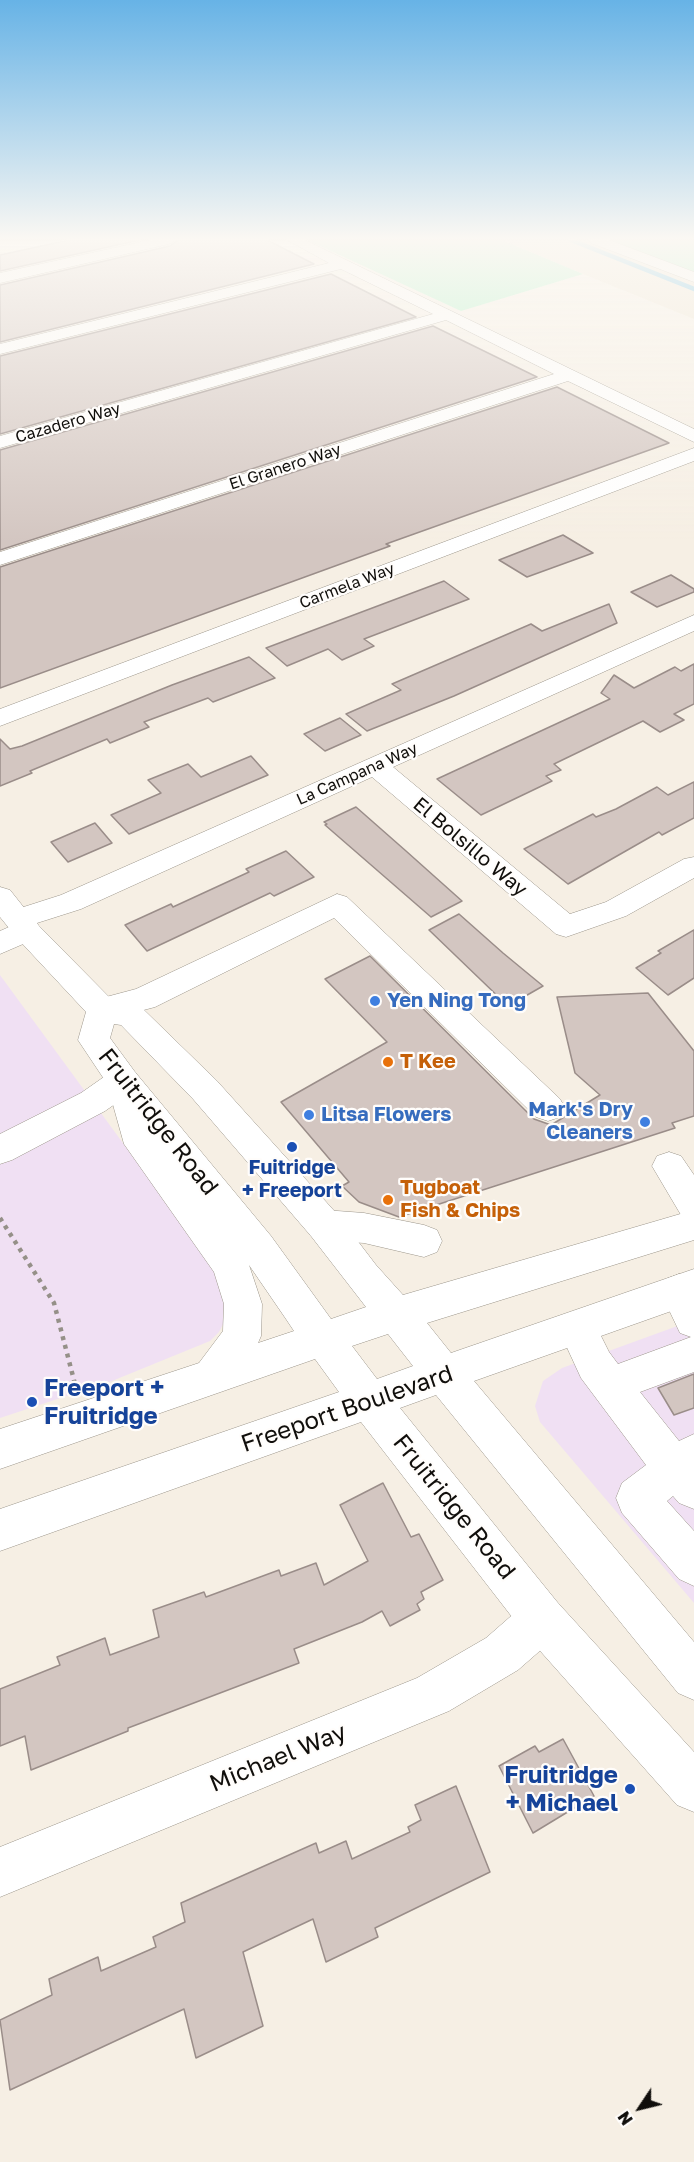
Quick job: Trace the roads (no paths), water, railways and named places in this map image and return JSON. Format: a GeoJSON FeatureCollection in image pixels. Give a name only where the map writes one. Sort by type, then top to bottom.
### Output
{"type":"FeatureCollection","features":[{"type":"Feature","properties":{"kind":"street"},"geometry":{"type":"LineString","coordinates":[[0,349],[33,341]]}},
{"type":"Feature","properties":{"kind":"street","name":"Cazadero Way"},"geometry":{"type":"LineString","coordinates":[[0,442],[356,341]]}},
{"type":"Feature","properties":{"kind":"street"},"geometry":{"type":"LineString","coordinates":[[500,341],[694,436]]}},
{"type":"Feature","properties":{"kind":"street","name":"El Granero Way"},"geometry":{"type":"LineString","coordinates":[[0,559],[570,375]]}},
{"type":"Feature","properties":{"kind":"street","name":"Carmela Way"},"geometry":{"type":"LineString","coordinates":[[0,718],[694,454]]}},
{"type":"Feature","properties":{"kind":"street","name":"La Campana Way"},"geometry":{"type":"LineString","coordinates":[[0,943],[15,915],[71,902],[694,622]]}},
{"type":"Feature","properties":{"kind":"street","name":"El Bolsillo Way"},"geometry":{"type":"LineString","coordinates":[[375,766],[566,927],[616,909],[694,866]]}},
{"type":"Feature","properties":{"kind":"street"},"geometry":{"type":"LineString","coordinates":[[102,1009],[144,999],[337,904],[548,1108]]}},
{"type":"Feature","properties":{"kind":"street"},"geometry":{"type":"LineString","coordinates":[[15,915],[102,1009],[131,1016],[169,1042],[212,1087],[324,1225],[363,1277],[446,1375],[491,1434],[694,1677]]}},
{"type":"Feature","properties":{"kind":"street","name":"Fruitridge Road"},"geometry":{"type":"LineString","coordinates":[[102,1009],[94,1040],[123,1081],[258,1247],[299,1307],[325,1338],[369,1401],[542,1618],[694,1788]]}},
{"type":"Feature","properties":{"kind":"street"},"geometry":{"type":"LineString","coordinates":[[0,1150],[93,1102],[123,1081],[141,1144],[231,1265],[243,1304],[242,1336],[212,1377]]}},
{"type":"Feature","properties":{"kind":"street"},"geometry":{"type":"LineString","coordinates":[[669,1166],[694,1204]]}},
{"type":"Feature","properties":{"kind":"street"},"geometry":{"type":"LineString","coordinates":[[324,1225],[364,1228],[424,1241]]}},
{"type":"Feature","properties":{"kind":"street"},"geometry":{"type":"LineString","coordinates":[[0,1449],[396,1314],[457,1298],[694,1225]]}},
{"type":"Feature","properties":{"kind":"street","name":"Freeport Boulevard"},"geometry":{"type":"LineString","coordinates":[[0,1530],[577,1328],[689,1299]]}},
{"type":"Feature","properties":{"kind":"street"},"geometry":{"type":"LineString","coordinates":[[577,1328],[595,1365],[610,1385],[688,1470],[637,1498],[694,1564]]}},
{"type":"Feature","properties":{"kind":"street"},"geometry":{"type":"LineString","coordinates":[[610,1385],[694,1354]]}},
{"type":"Feature","properties":{"kind":"street","name":"Michael Way"},"geometry":{"type":"LineString","coordinates":[[0,1872],[433,1695],[502,1654],[542,1618]]}},
{"type":"Feature","properties":{"kind":"place","name":"Yen Ning Tong"},"geometry":{"type":"Point","coordinates":[375,1001]}},
{"type":"Feature","properties":{"kind":"place","name":"T Kee"},"geometry":{"type":"Point","coordinates":[388,1062]}},
{"type":"Feature","properties":{"kind":"place","name":"Litsa Flowers"},"geometry":{"type":"Point","coordinates":[309,1115]}},
{"type":"Feature","properties":{"kind":"place","name":"Mark's Dry Cleaners"},"geometry":{"type":"Point","coordinates":[645,1122]}},
{"type":"Feature","properties":{"kind":"place","name":"Fuitridge + Freeport"},"geometry":{"type":"Point","coordinates":[292,1147]}},
{"type":"Feature","properties":{"kind":"place","name":"Tugboat Fish & Chips"},"geometry":{"type":"Point","coordinates":[388,1200]}},
{"type":"Feature","properties":{"kind":"place","name":"Freeport + Fruitridge"},"geometry":{"type":"Point","coordinates":[32,1402]}},
{"type":"Feature","properties":{"kind":"place","name":"Fruitridge + Michael"},"geometry":{"type":"Point","coordinates":[630,1789]}}]}
